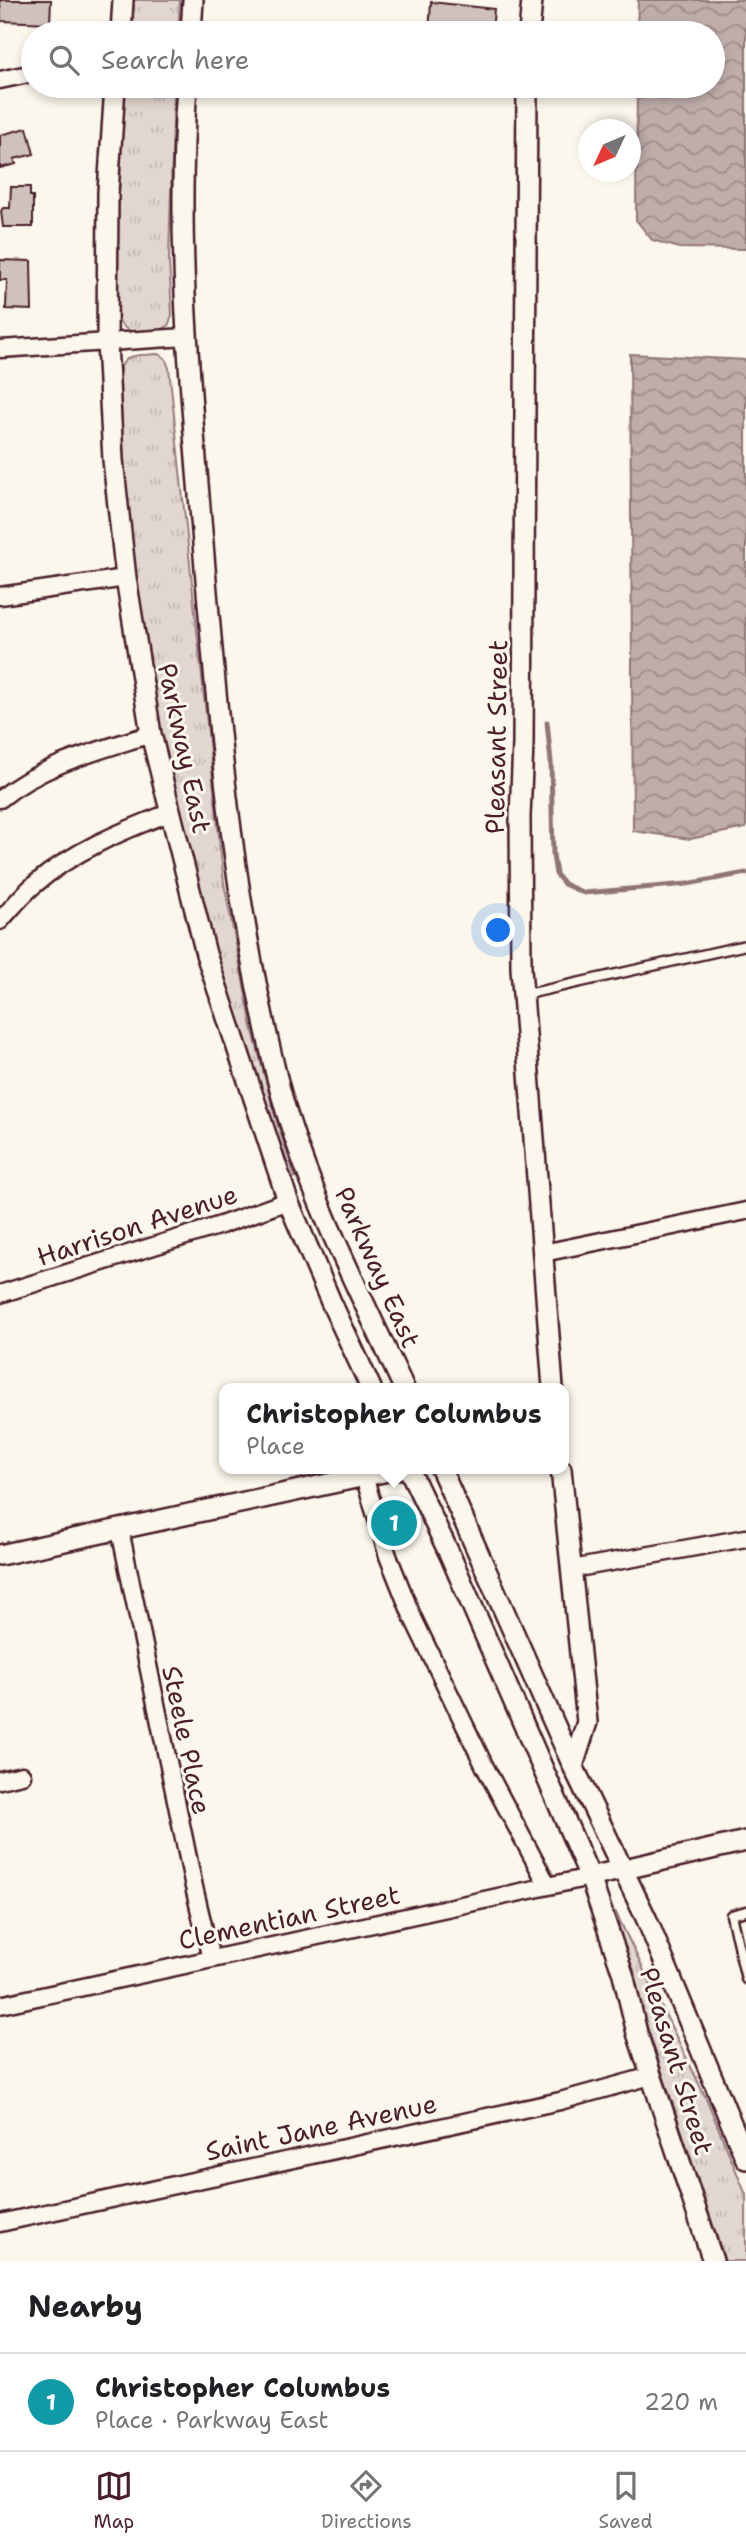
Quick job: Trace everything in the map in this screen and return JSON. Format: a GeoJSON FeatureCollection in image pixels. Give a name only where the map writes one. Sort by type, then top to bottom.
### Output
{"type":"FeatureCollection","features":[{"type":"Feature","properties":{"kind":"street"},"geometry":{"type":"LineString","coordinates":[[122,21],[123,0]]}},
{"type":"Feature","properties":{"kind":"street"},"geometry":{"type":"LineString","coordinates":[[192,21],[193,0]]}},
{"type":"Feature","properties":{"kind":"street"},"geometry":{"type":"LineString","coordinates":[[530,21],[532,0]]}},
{"type":"Feature","properties":{"kind":"street"},"geometry":{"type":"LineString","coordinates":[[0,80],[21,76]]}},
{"type":"Feature","properties":{"kind":"street","name":"Parkway East"},"geometry":{"type":"LineString","coordinates":[[114,98],[108,192],[107,342],[113,460],[127,578],[151,734],[206,954],[288,1201],[369,1383]]}},
{"type":"Feature","properties":{"kind":"street","name":"Parkway East"},"geometry":{"type":"LineString","coordinates":[[186,98],[181,229],[186,337],[215,688],[237,878],[263,1019],[287,1116],[313,1189],[402,1383]]}},
{"type":"Feature","properties":{"kind":"street","name":"Pleasant Street"},"geometry":{"type":"LineString","coordinates":[[527,98],[523,730],[520,817],[523,995],[553,1383]]}},
{"type":"Feature","properties":{"kind":"street"},"geometry":{"type":"LineString","coordinates":[[0,349],[186,337]]}},
{"type":"Feature","properties":{"kind":"street"},"geometry":{"type":"LineString","coordinates":[[0,596],[127,578]]}},
{"type":"Feature","properties":{"kind":"street"},"geometry":{"type":"LineString","coordinates":[[0,799],[21,782],[53,766],[151,734]]}},
{"type":"Feature","properties":{"kind":"street"},"geometry":{"type":"LineString","coordinates":[[0,921],[33,885],[75,855],[169,813]]}},
{"type":"Feature","properties":{"kind":"street","name":"Harrison Avenue"},"geometry":{"type":"LineString","coordinates":[[0,1294],[288,1201]]}},
{"type":"Feature","properties":{"kind":"street"},"geometry":{"type":"LineString","coordinates":[[543,1253],[746,1211]]}},
{"type":"Feature","properties":{"kind":"street"},"geometry":{"type":"LineString","coordinates":[[0,1555],[374,1474]]}},
{"type":"Feature","properties":{"kind":"street"},"geometry":{"type":"LineString","coordinates":[[411,1474],[450,1555],[590,1877],[746,1842]]}},
{"type":"Feature","properties":{"kind":"street"},"geometry":{"type":"LineString","coordinates":[[442,1474],[573,1766],[647,1920],[746,2159]]}},
{"type":"Feature","properties":{"kind":"street"},"geometry":{"type":"LineString","coordinates":[[562,1474],[586,1722],[573,1766]]}},
{"type":"Feature","properties":{"kind":"street"},"geometry":{"type":"LineString","coordinates":[[365,1476],[388,1556],[412,1616],[485,1767],[548,1886]]}},
{"type":"Feature","properties":{"kind":"street","name":"Steele Place"},"geometry":{"type":"LineString","coordinates":[[120,1530],[211,1959]]}},
{"type":"Feature","properties":{"kind":"street"},"geometry":{"type":"LineString","coordinates":[[572,1569],[746,1538]]}},
{"type":"Feature","properties":{"kind":"street"},"geometry":{"type":"LineString","coordinates":[[0,1780],[22,1775]]}},
{"type":"Feature","properties":{"kind":"street","name":"Pleasant Street"},"geometry":{"type":"LineString","coordinates":[[590,1877],[623,1974],[637,2033],[713,2261]]}},
{"type":"Feature","properties":{"kind":"street","name":"Clementian Street"},"geometry":{"type":"LineString","coordinates":[[0,2006],[590,1877]]}},
{"type":"Feature","properties":{"kind":"street","name":"Saint Jane Avenue"},"geometry":{"type":"LineString","coordinates":[[0,2223],[560,2101],[651,2076]]}},
{"type":"Feature","properties":{"kind":"lane"},"geometry":{"type":"LineString","coordinates":[[523,995],[746,945]]}},
{"type":"Feature","properties":{"kind":"lane"},"geometry":{"type":"LineString","coordinates":[[746,1911],[731,1915],[746,1979]]}},
{"type":"Feature","properties":{"kind":"green space"},"geometry":{"type":"Polygon","coordinates":[[[132,0],[180,0],[179,21],[130,21],[132,0]]]}},
{"type":"Feature","properties":{"kind":"green space"},"geometry":{"type":"Polygon","coordinates":[[[124,98],[174,98],[169,259],[172,315],[168,326],[155,331],[140,332],[126,329],[121,324],[118,318],[116,250],[124,98]]]}},
{"type":"Feature","properties":{"kind":"green space"},"geometry":{"type":"Polygon","coordinates":[[[158,354],[165,358],[169,368],[224,883],[252,1027],[274,1113],[295,1177],[292,1179],[219,965],[168,777],[140,612],[127,507],[119,373],[125,361],[133,356],[158,354]]]}},
{"type":"Feature","properties":{"kind":"green space"},"geometry":{"type":"Polygon","coordinates":[[[615,1911],[707,2100],[746,2195],[746,2261],[725,2261],[639,2002],[615,1911]]]}},
{"type":"Feature","properties":{"kind":"water"},"geometry":{"type":"Polygon","coordinates":[[[638,0],[746,0],[746,249],[679,248],[652,240],[636,220],[636,182],[641,182],[641,119],[637,119],[637,98],[725,98],[725,21],[637,21],[638,0]]]}},
{"type":"Feature","properties":{"kind":"water"},"geometry":{"type":"Polygon","coordinates":[[[630,354],[746,360],[746,828],[690,839],[633,831],[630,354]]]}},
{"type":"Feature","properties":{"kind":"building"},"geometry":{"type":"Polygon","coordinates":[[[0,0],[51,0],[50,21],[1,21],[0,0]]]}},
{"type":"Feature","properties":{"kind":"building"},"geometry":{"type":"Polygon","coordinates":[[[431,2],[494,9],[493,21],[430,21],[431,2]]]}},
{"type":"Feature","properties":{"kind":"building"},"geometry":{"type":"Polygon","coordinates":[[[27,128],[34,154],[14,159],[16,164],[0,168],[0,135],[27,128]]]}},
{"type":"Feature","properties":{"kind":"building"},"geometry":{"type":"Polygon","coordinates":[[[11,187],[30,187],[30,196],[33,196],[33,227],[3,227],[1,211],[3,208],[10,208],[11,187]]]}},
{"type":"Feature","properties":{"kind":"building"},"geometry":{"type":"Polygon","coordinates":[[[0,260],[31,261],[32,310],[6,309],[7,280],[0,280],[0,260]]]}},
{"type":"Feature","properties":{"kind":"waterway"},"geometry":{"type":"LineString","coordinates":[[547,722],[551,762],[553,855],[556,874],[564,884],[584,893],[687,884],[746,873]]}},
{"type":"Feature","properties":{"kind":"place","name":"Christopher Columbus"},"geometry":{"type":"Point","coordinates":[394,1523]}}]}
